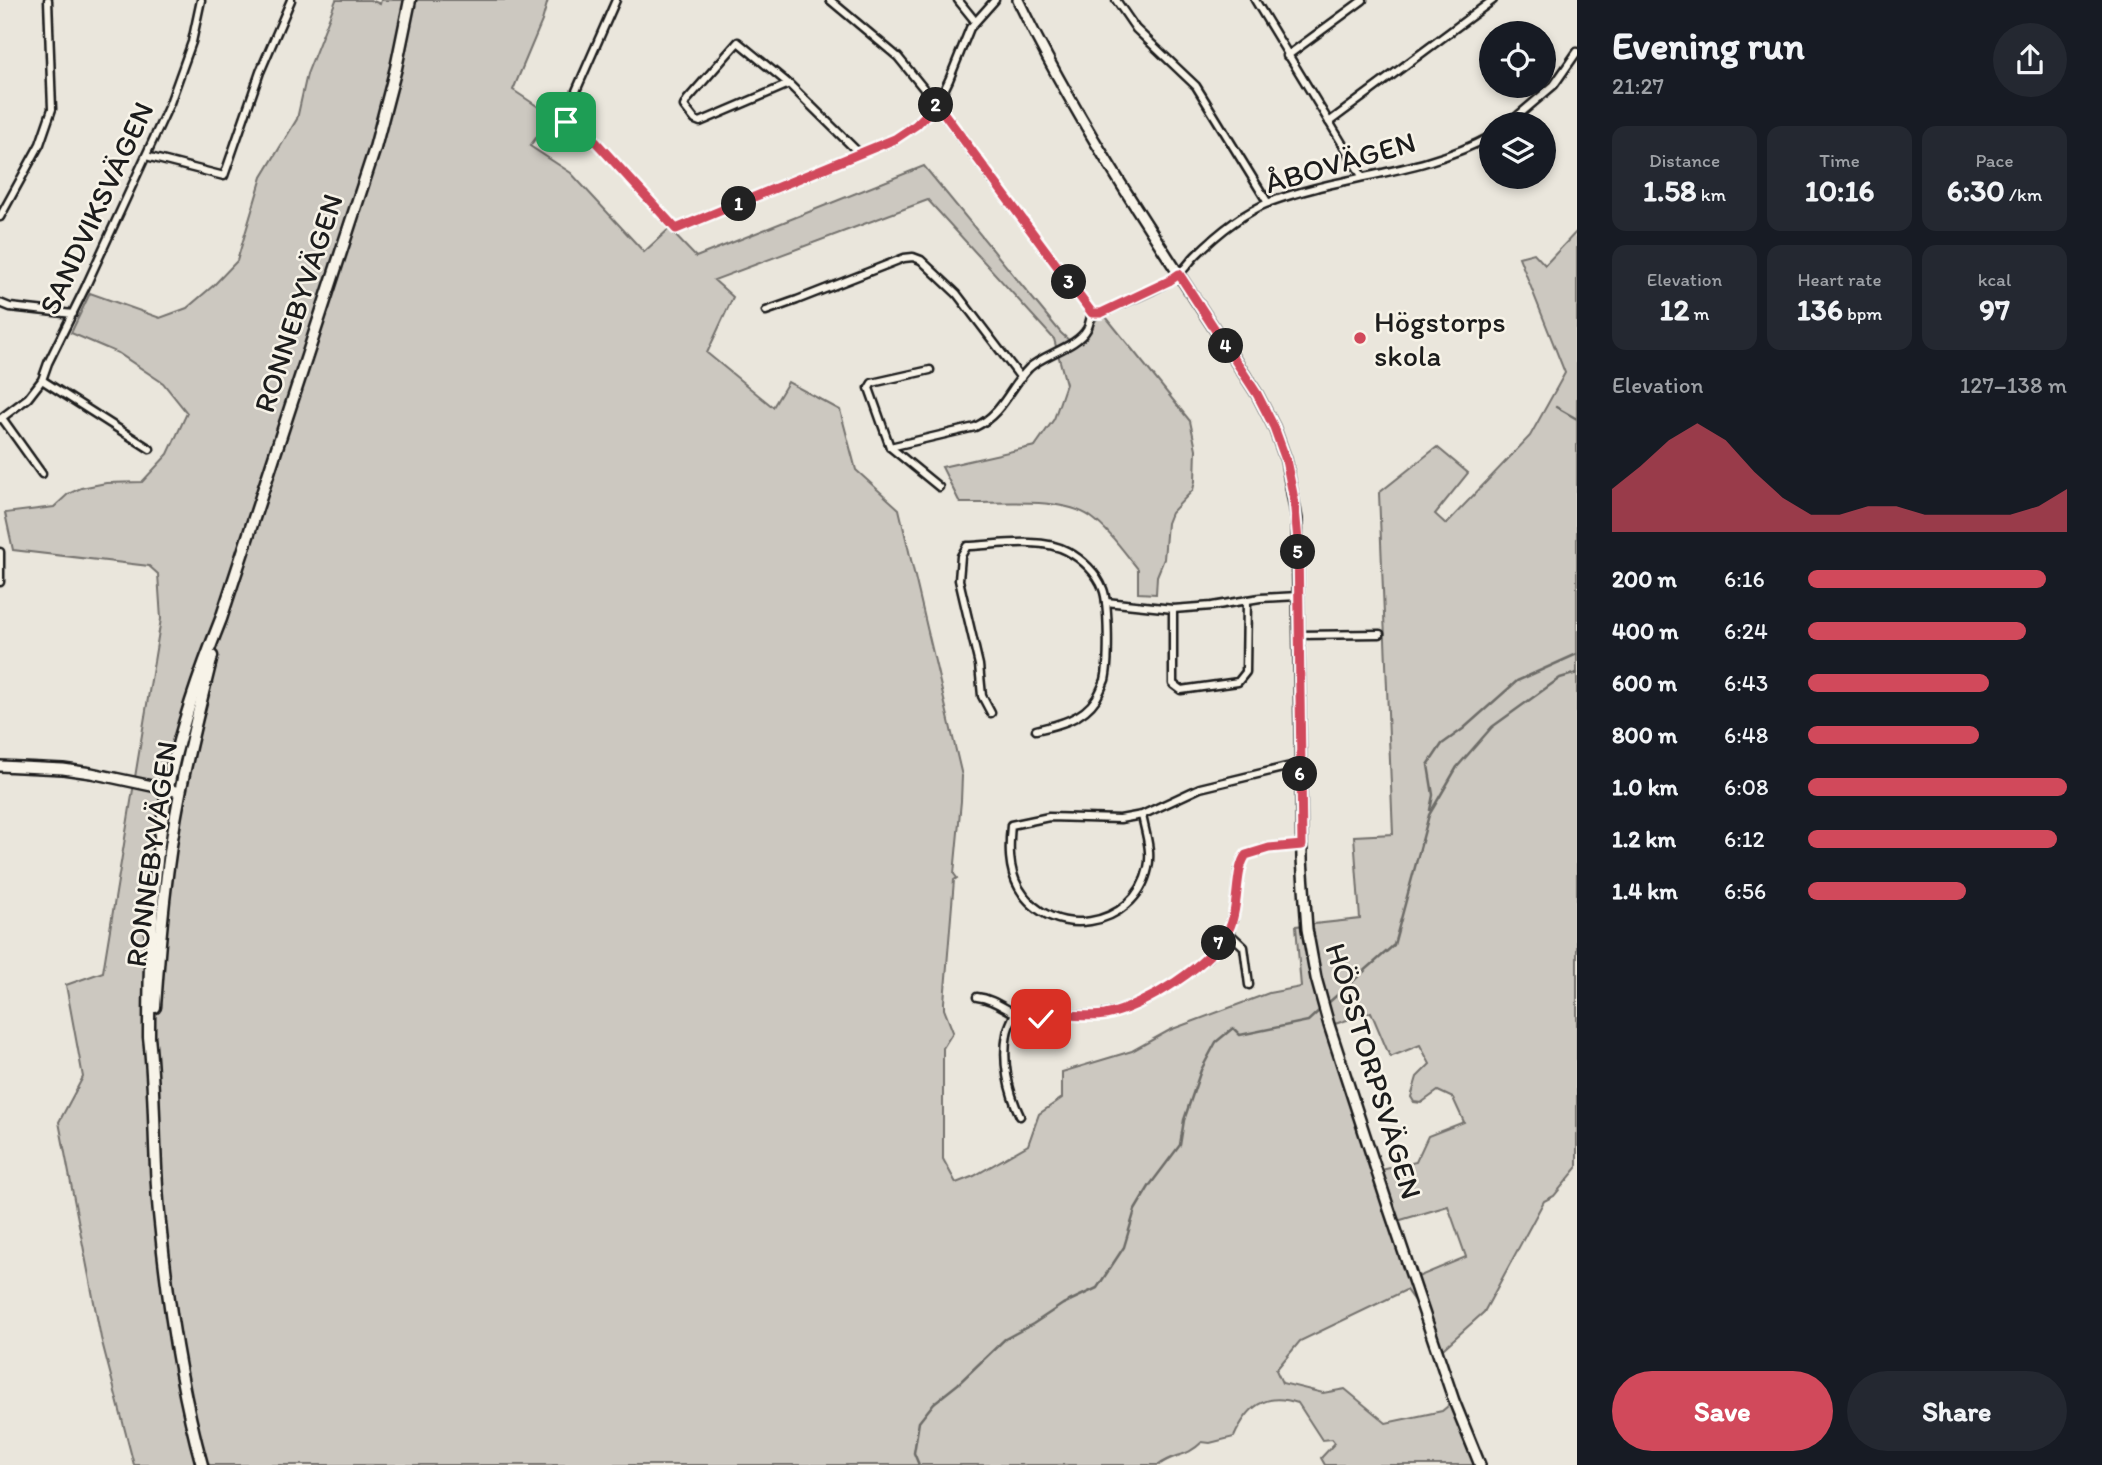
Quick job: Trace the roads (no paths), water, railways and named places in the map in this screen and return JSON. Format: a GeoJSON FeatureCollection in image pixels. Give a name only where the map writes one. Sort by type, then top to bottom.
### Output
{"type":"FeatureCollection","features":[{"type":"Feature","properties":{"kind":"main road","name":"RONNEBYVÄGEN"},"geometry":{"type":"LineString","coordinates":[[202,1465],[170,1312],[160,1222],[151,1057],[149,1007],[153,894],[167,789],[189,708],[221,619],[375,148],[410,0]]}},
{"type":"Feature","properties":{"kind":"main road","name":"RONNEBYVÄGEN"},"geometry":{"type":"LineString","coordinates":[[151,1057],[164,898],[180,792],[221,619]]}},
{"type":"Feature","properties":{"kind":"street"},"geometry":{"type":"LineString","coordinates":[[0,217],[40,144],[52,109],[48,0]]}},
{"type":"Feature","properties":{"kind":"street","name":"SANDVIKSVÄGEN"},"geometry":{"type":"LineString","coordinates":[[42,474],[1,419],[28,398],[42,380],[170,103],[192,43],[201,0]]}},
{"type":"Feature","properties":{"kind":"street"},"geometry":{"type":"LineString","coordinates":[[146,156],[224,176],[260,72],[291,0]]}},
{"type":"Feature","properties":{"kind":"street"},"geometry":{"type":"LineString","coordinates":[[616,0],[565,117],[566,122],[594,140],[676,229],[895,139],[916,125],[937,104],[970,28],[995,0]]}},
{"type":"Feature","properties":{"kind":"street"},"geometry":{"type":"LineString","coordinates":[[830,0],[898,57],[937,104],[1092,313],[1088,328],[1080,337],[1030,367],[1008,399],[986,422],[890,447]]}},
{"type":"Feature","properties":{"kind":"street"},"geometry":{"type":"LineString","coordinates":[[840,8],[846,0]]}},
{"type":"Feature","properties":{"kind":"street"},"geometry":{"type":"LineString","coordinates":[[958,0],[975,21]]}},
{"type":"Feature","properties":{"kind":"street","name":"HÖGSTORPSVÄGEN"},"geometry":{"type":"LineString","coordinates":[[1018,0],[1066,94],[1257,394],[1274,427],[1286,460],[1296,509],[1299,765],[1307,929],[1329,1026],[1454,1401],[1480,1465]]}},
{"type":"Feature","properties":{"kind":"street"},"geometry":{"type":"LineString","coordinates":[[1116,0],[1136,29],[1196,86],[1268,203]]}},
{"type":"Feature","properties":{"kind":"street"},"geometry":{"type":"LineString","coordinates":[[1255,0],[1362,176]]}},
{"type":"Feature","properties":{"kind":"street"},"geometry":{"type":"LineString","coordinates":[[1287,56],[1363,0]]}},
{"type":"Feature","properties":{"kind":"street"},"geometry":{"type":"LineString","coordinates":[[1329,122],[1493,0]]}},
{"type":"Feature","properties":{"kind":"street"},"geometry":{"type":"LineString","coordinates":[[789,84],[700,122],[695,120],[684,106],[738,42],[789,84],[859,153]]}},
{"type":"Feature","properties":{"kind":"street"},"geometry":{"type":"LineString","coordinates":[[1522,112],[1554,85],[1577,52]]}},
{"type":"Feature","properties":{"kind":"street","name":"ÅBOVÄGEN"},"geometry":{"type":"LineString","coordinates":[[1092,313],[1101,313],[1169,281],[1219,234],[1268,203],[1362,176],[1423,163],[1468,149],[1479,142]]}},
{"type":"Feature","properties":{"kind":"street"},"geometry":{"type":"LineString","coordinates":[[765,310],[913,257],[921,260],[957,295],[1021,378]]}},
{"type":"Feature","properties":{"kind":"street"},"geometry":{"type":"LineString","coordinates":[[0,303],[10,307],[73,314]]}},
{"type":"Feature","properties":{"kind":"street"},"geometry":{"type":"LineString","coordinates":[[930,370],[872,383],[869,388],[890,447],[939,487]]}},
{"type":"Feature","properties":{"kind":"street"},"geometry":{"type":"LineString","coordinates":[[42,380],[150,449]]}},
{"type":"Feature","properties":{"kind":"street"},"geometry":{"type":"LineString","coordinates":[[991,713],[982,696],[979,665],[958,580],[961,556],[967,546],[1044,543],[1065,549],[1084,561],[1103,589],[1106,602],[1105,680],[1096,700],[1081,714],[1062,723],[1036,730]]}},
{"type":"Feature","properties":{"kind":"street"},"geometry":{"type":"LineString","coordinates":[[0,552],[0,582]]}},
{"type":"Feature","properties":{"kind":"street"},"geometry":{"type":"LineString","coordinates":[[1106,602],[1173,609],[1298,596]]}},
{"type":"Feature","properties":{"kind":"street"},"geometry":{"type":"LineString","coordinates":[[1173,609],[1173,684],[1181,690],[1238,682],[1246,672],[1247,600]]}},
{"type":"Feature","properties":{"kind":"street"},"geometry":{"type":"LineString","coordinates":[[1298,635],[1380,635]]}},
{"type":"Feature","properties":{"kind":"street"},"geometry":{"type":"LineString","coordinates":[[1142,815],[1148,841],[1149,866],[1139,890],[1116,912],[1082,923],[1062,920],[1045,914],[1030,902],[1019,888],[1012,871],[1009,848],[1011,825],[1049,817],[1120,819],[1142,815],[1200,788],[1299,765]]}},
{"type":"Feature","properties":{"kind":"street"},"geometry":{"type":"LineString","coordinates":[[0,766],[91,772],[180,792]]}},
{"type":"Feature","properties":{"kind":"street"},"geometry":{"type":"LineString","coordinates":[[978,997],[992,1000],[1028,1018],[1041,1019],[1059,1015],[1103,1015],[1133,1006],[1166,988],[1200,963],[1228,932],[1234,916],[1243,858],[1256,851],[1302,845]]}},
{"type":"Feature","properties":{"kind":"street"},"geometry":{"type":"LineString","coordinates":[[1228,932],[1244,947],[1249,985]]}},
{"type":"Feature","properties":{"kind":"street"},"geometry":{"type":"LineString","coordinates":[[1015,1013],[1007,1031],[1007,1068],[1008,1084],[1020,1116]]}},
{"type":"Feature","properties":{"kind":"waterway"},"geometry":{"type":"LineString","coordinates":[[1556,407],[1577,419]]}},
{"type":"Feature","properties":{"kind":"waterway"},"geometry":{"type":"LineString","coordinates":[[1430,810],[1433,795],[1428,765],[1442,744],[1517,681],[1577,654]]}},
{"type":"Feature","properties":{"kind":"waterway"},"geometry":{"type":"LineString","coordinates":[[1327,1004],[1394,945],[1429,815],[1457,767],[1492,727],[1560,678],[1577,673]]}},
{"type":"Feature","properties":{"kind":"waterway"},"geometry":{"type":"LineString","coordinates":[[919,1465],[914,1453],[919,1422],[934,1403],[1005,1339],[1063,1304],[1097,1288],[1124,1247],[1135,1210],[1180,1145],[1184,1120],[1201,1070],[1216,1042],[1233,1028],[1240,1035],[1308,1021],[1322,1008]]}},
{"type":"Feature","properties":{"kind":"place","name":"Högstorps skola"},"geometry":{"type":"Point","coordinates":[1360,338]}}]}
